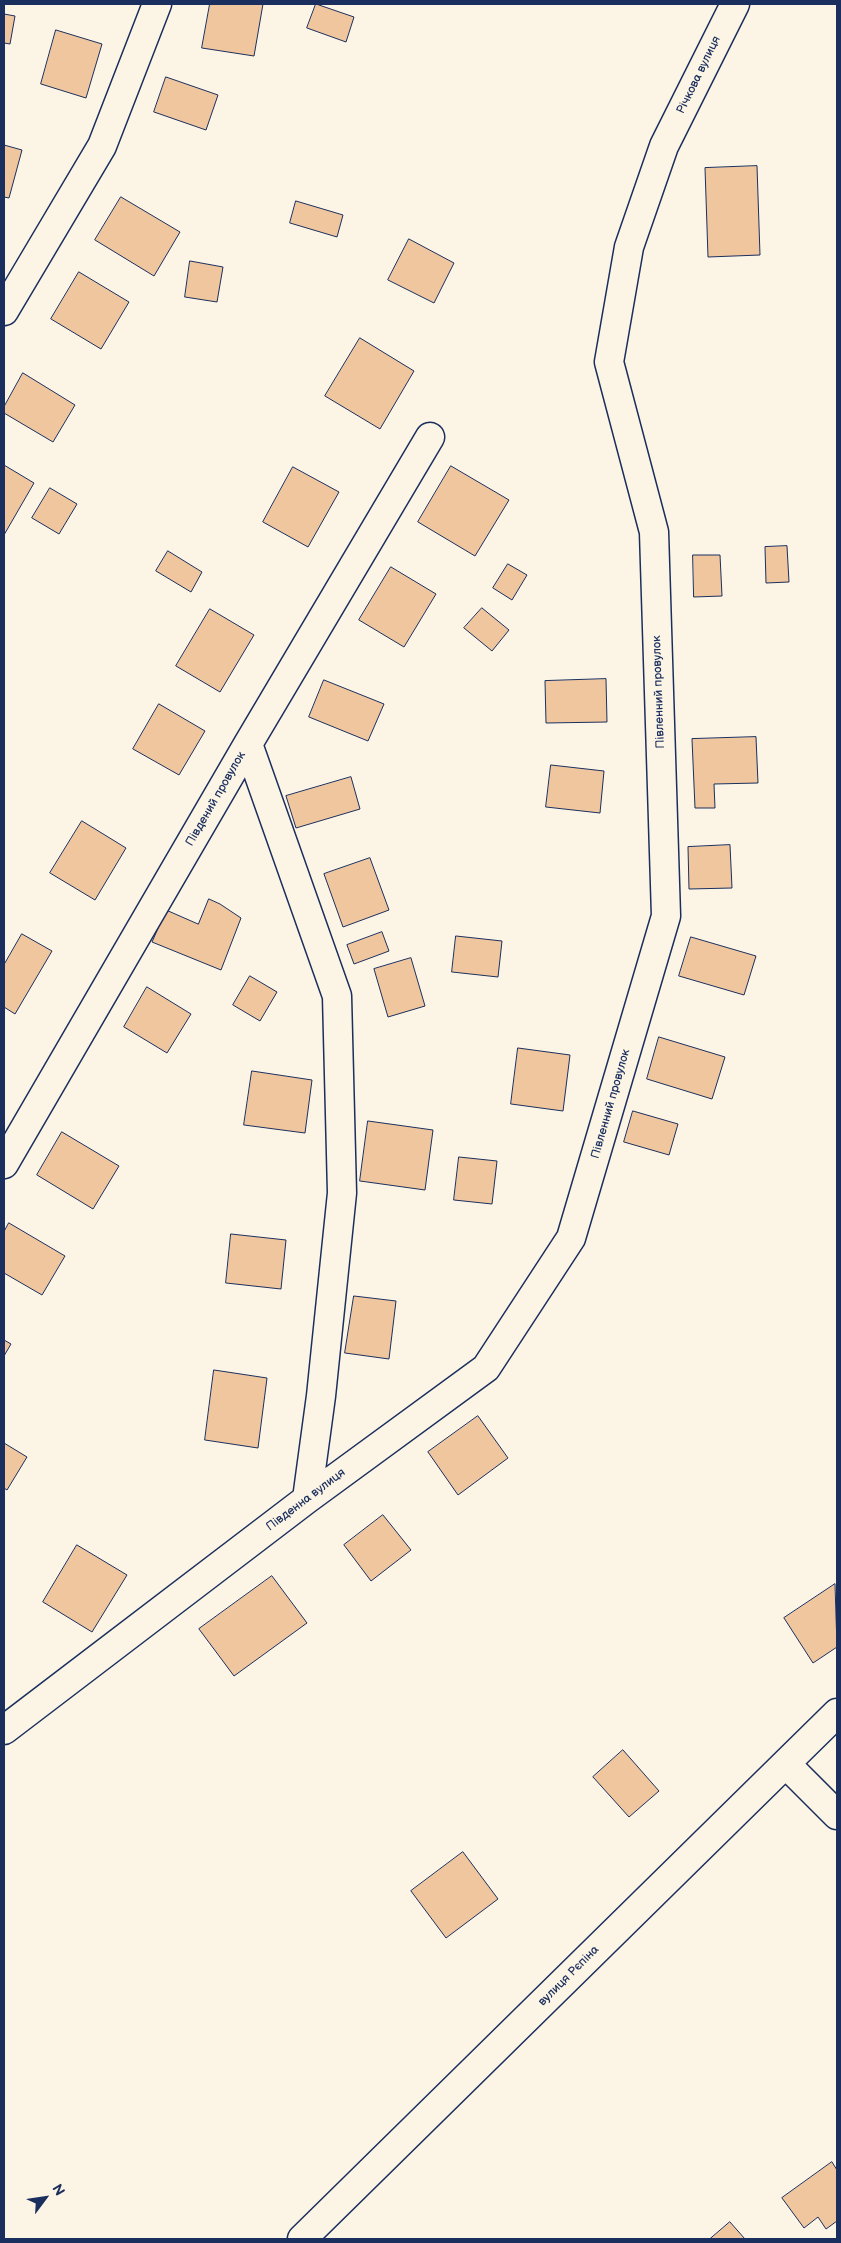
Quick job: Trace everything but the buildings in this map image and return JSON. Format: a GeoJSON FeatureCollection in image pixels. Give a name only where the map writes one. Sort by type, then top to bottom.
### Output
{"type":"FeatureCollection","features":[{"type":"Feature","properties":{"kind":"street"},"geometry":{"type":"LineString","coordinates":[[4,311],[102,146],[157,4]]}},
{"type":"Feature","properties":{"kind":"street","name":"Річкова вулиця"},"geometry":{"type":"LineString","coordinates":[[664,146],[734,4]]}},
{"type":"Feature","properties":{"kind":"street","name":"Півленний провулок"},"geometry":{"type":"LineString","coordinates":[[571,1238],[666,916],[654,532],[609,362],[629,247],[664,146]]}},
{"type":"Feature","properties":{"kind":"street","name":"Південий провулок"},"geometry":{"type":"LineString","coordinates":[[4,1164],[248,744],[430,437]]}},
{"type":"Feature","properties":{"kind":"street"},"geometry":{"type":"LineString","coordinates":[[248,744],[337,996],[342,1193],[321,1396],[307,1499]]}},
{"type":"Feature","properties":{"kind":"street","name":"Південна вулиця"},"geometry":{"type":"LineString","coordinates":[[4,1730],[307,1499],[486,1368],[571,1238]]}},
{"type":"Feature","properties":{"kind":"street","name":"вулиця Рєпіна"},"geometry":{"type":"LineString","coordinates":[[302,2239],[837,1713]]}},
{"type":"Feature","properties":{"kind":"street"},"geometry":{"type":"LineString","coordinates":[[786,1764],[837,1815]]}}]}
